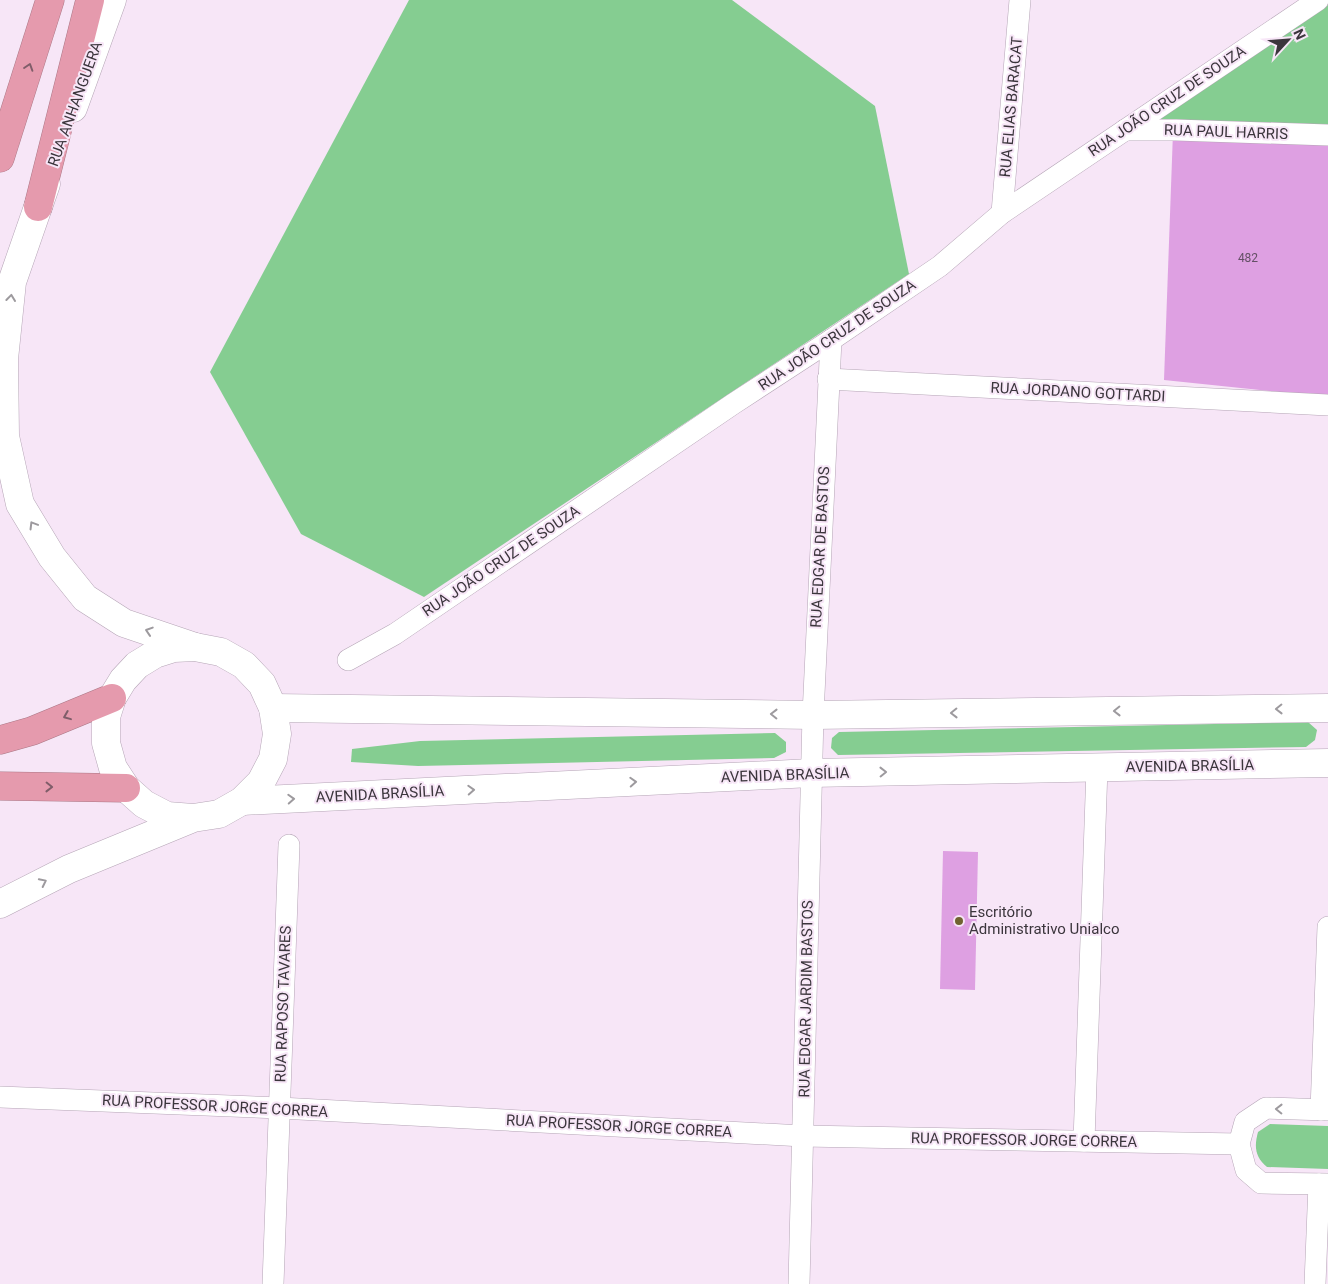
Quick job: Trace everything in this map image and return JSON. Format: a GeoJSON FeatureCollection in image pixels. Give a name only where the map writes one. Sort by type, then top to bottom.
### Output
{"type":"FeatureCollection","features":[{"type":"Feature","properties":{"kind":"highway"},"geometry":{"type":"LineString","coordinates":[[0,158],[50,0]]}},
{"type":"Feature","properties":{"kind":"highway"},"geometry":{"type":"LineString","coordinates":[[38,207],[90,0]]}},
{"type":"Feature","properties":{"kind":"highway"},"geometry":{"type":"LineString","coordinates":[[0,740],[32,731],[112,698]]}},
{"type":"Feature","properties":{"kind":"highway"},"geometry":{"type":"LineString","coordinates":[[0,786],[126,788]]}},
{"type":"Feature","properties":{"kind":"main road","name":"RUA ANHANGUERA"},"geometry":{"type":"LineString","coordinates":[[38,207],[112,0]]}},
{"type":"Feature","properties":{"kind":"main road","name":"AVENIDA BRASÍLIA"},"geometry":{"type":"LineString","coordinates":[[38,207],[12,282],[4,359],[5,436],[20,504],[52,557],[85,598],[124,623],[195,646],[221,652],[244,665],[262,684],[273,708],[277,734],[273,759],[261,782],[242,801],[219,814],[193,818],[167,816],[144,804],[126,788],[113,768],[106,743],[106,718],[112,698],[123,680],[137,665],[155,654],[174,648],[195,646]]}},
{"type":"Feature","properties":{"kind":"main road"},"geometry":{"type":"LineString","coordinates":[[273,708],[813,715],[1328,708]]}},
{"type":"Feature","properties":{"kind":"main road","name":"AVENIDA BRASÍLIA"},"geometry":{"type":"LineString","coordinates":[[242,801],[811,773],[1328,763]]}},
{"type":"Feature","properties":{"kind":"main road","name":"AVENIDA BRASÍLIA"},"geometry":{"type":"LineString","coordinates":[[0,904],[69,869],[193,818]]}},
{"type":"Feature","properties":{"kind":"street","name":"RUA ELIAS BARACAT"},"geometry":{"type":"LineString","coordinates":[[1002,213],[1020,0]]}},
{"type":"Feature","properties":{"kind":"street","name":"RUA JOÃO CRUZ DE SOUZA"},"geometry":{"type":"LineString","coordinates":[[348,660],[395,634],[940,266],[1002,213],[1318,0]]}},
{"type":"Feature","properties":{"kind":"street","name":"RUA PAUL HARRIS"},"geometry":{"type":"LineString","coordinates":[[1125,130],[1328,135]]}},
{"type":"Feature","properties":{"kind":"street","name":"RUA EDGAR DE BASTOS"},"geometry":{"type":"LineString","coordinates":[[813,715],[831,340]]}},
{"type":"Feature","properties":{"kind":"street","name":"RUA JORDANO GOTTARDI"},"geometry":{"type":"LineString","coordinates":[[828,379],[1328,405]]}},
{"type":"Feature","properties":{"kind":"street","name":"RUA EDGAR JARDIM BASTOS"},"geometry":{"type":"LineString","coordinates":[[799,1284],[813,715]]}},
{"type":"Feature","properties":{"kind":"street"},"geometry":{"type":"LineString","coordinates":[[1084,1141],[1097,768]]}},
{"type":"Feature","properties":{"kind":"street","name":"RUA RAPOSO TAVARES"},"geometry":{"type":"LineString","coordinates":[[273,1284],[289,844]]}},
{"type":"Feature","properties":{"kind":"street"},"geometry":{"type":"LineString","coordinates":[[1315,1284],[1324,1184],[1261,1183],[1246,1170],[1239,1144],[1244,1122],[1266,1108],[1324,1110],[1328,927]]}},
{"type":"Feature","properties":{"kind":"street","name":"RUA PROFESSOR JORGE CORREA"},"geometry":{"type":"LineString","coordinates":[[0,1096],[280,1108],[803,1136],[1239,1144]]}},
{"type":"Feature","properties":{"kind":"green space"},"geometry":{"type":"Polygon","coordinates":[[[409,0],[732,0],[875,106],[909,274],[424,597],[301,534],[210,372],[409,0]]]}},
{"type":"Feature","properties":{"kind":"green space"},"geometry":{"type":"Polygon","coordinates":[[[1328,5],[1328,134],[1135,127],[1328,5]]]}},
{"type":"Feature","properties":{"kind":"green space"},"geometry":{"type":"Polygon","coordinates":[[[1308,722],[1317,730],[1315,740],[1306,747],[838,755],[831,748],[832,738],[839,732],[1308,722]]]}},
{"type":"Feature","properties":{"kind":"green space"},"geometry":{"type":"Polygon","coordinates":[[[775,733],[786,742],[786,752],[774,758],[418,766],[351,762],[352,749],[420,741],[775,733]]]}},
{"type":"Feature","properties":{"kind":"green space"},"geometry":{"type":"Polygon","coordinates":[[[1270,1124],[1328,1126],[1328,1169],[1267,1167],[1256,1151],[1256,1142],[1258,1132],[1270,1124]]]}},
{"type":"Feature","properties":{"kind":"building"},"geometry":{"type":"Polygon","coordinates":[[[1173,132],[1328,137],[1328,397],[1164,380],[1173,132]]]}},
{"type":"Feature","properties":{"kind":"building","name":"Escritório Administrativo Unialco"},"geometry":{"type":"Polygon","coordinates":[[[943,851],[978,852],[975,990],[940,989],[943,851]]]}},
{"type":"Feature","properties":{"kind":"place","name":"Escritório Administrativo Unialco"},"geometry":{"type":"Point","coordinates":[959,921]}}]}
